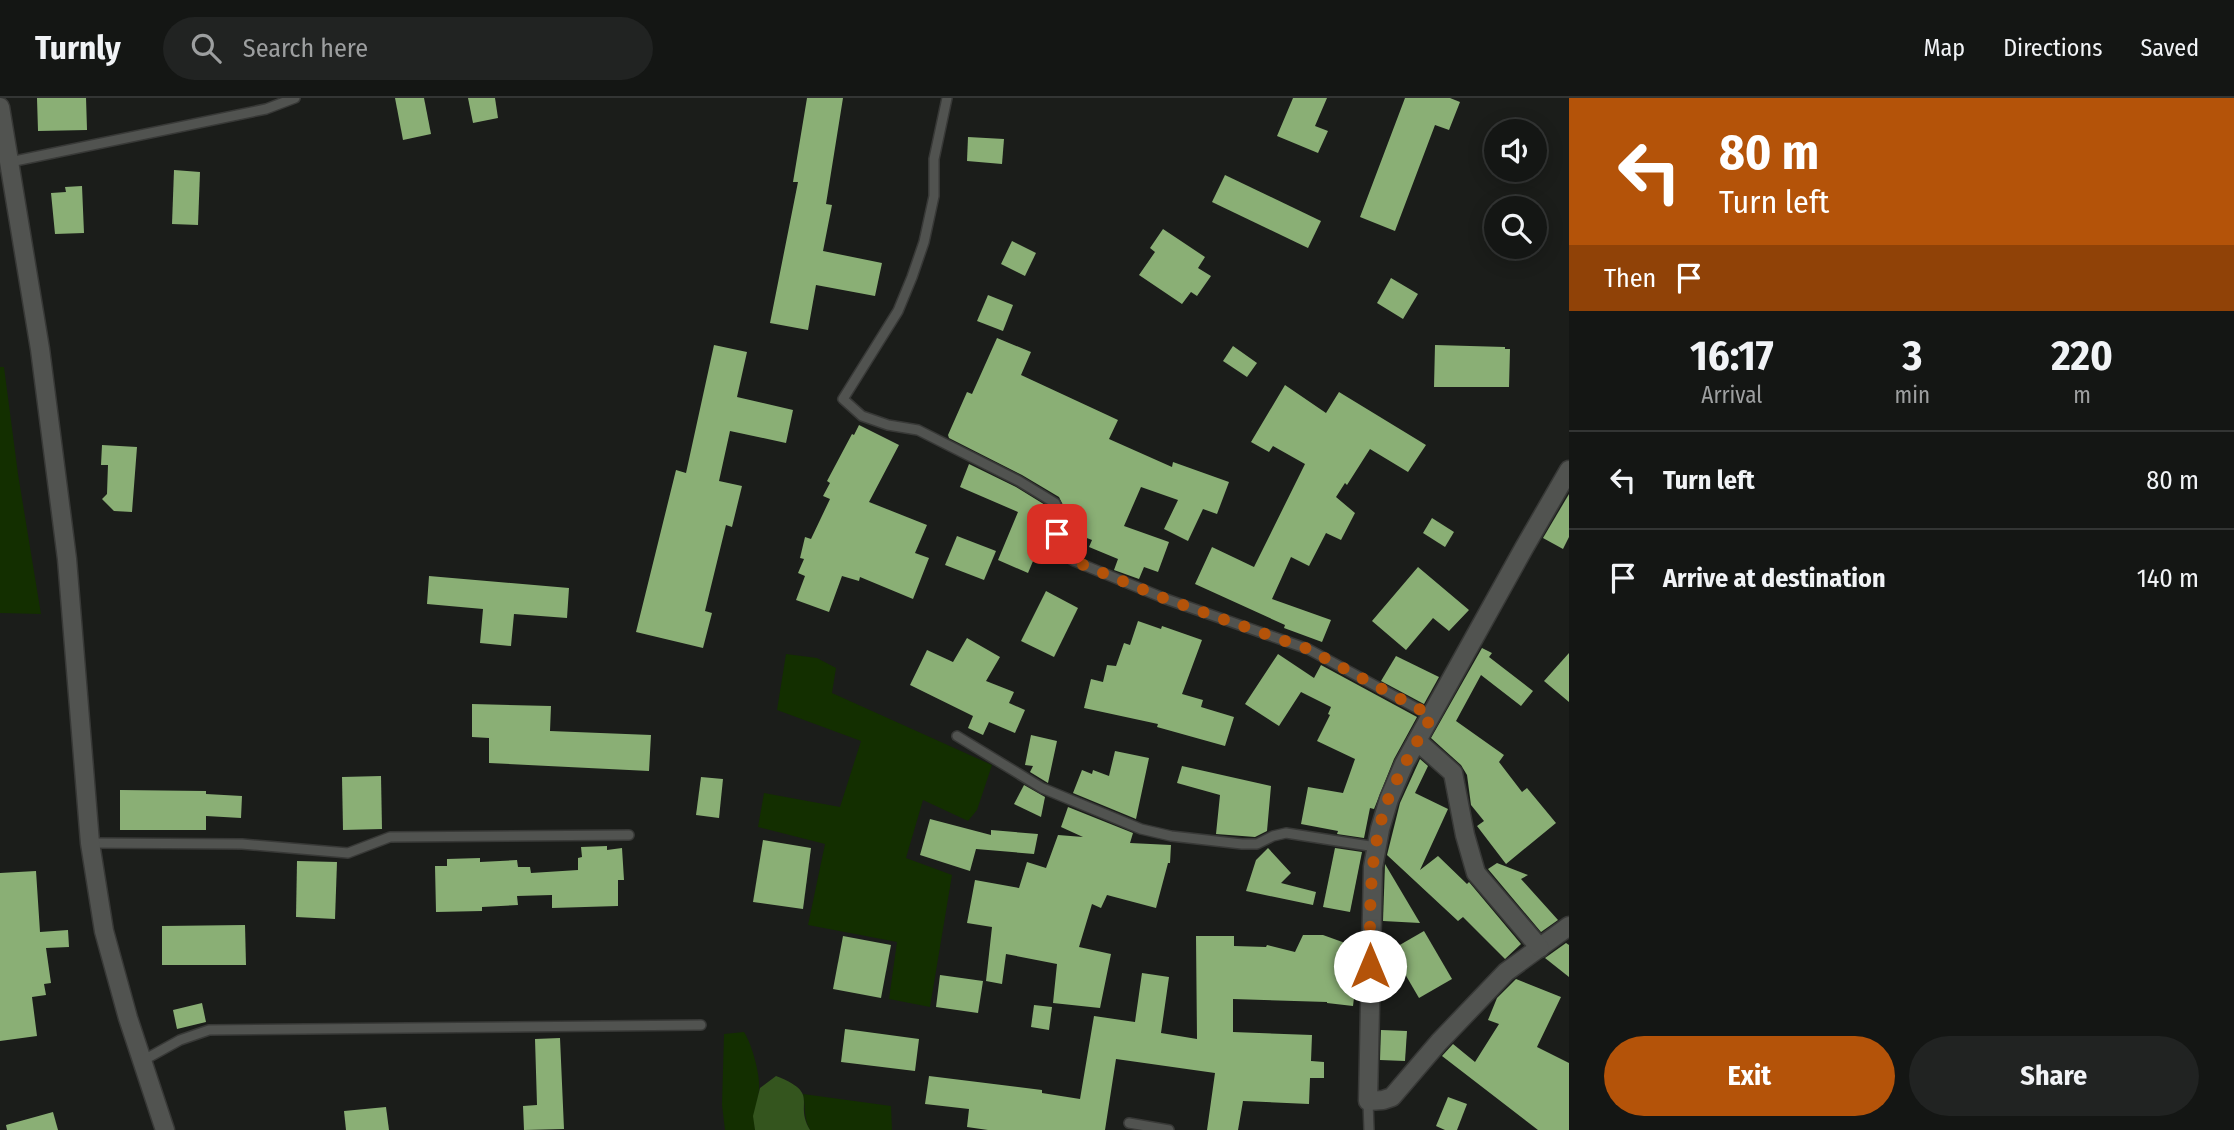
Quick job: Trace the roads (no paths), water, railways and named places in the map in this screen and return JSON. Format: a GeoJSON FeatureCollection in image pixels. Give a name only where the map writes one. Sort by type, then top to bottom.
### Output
{"type":"FeatureCollection","features":[{"type":"Feature","properties":{"kind":"street"},"geometry":{"type":"LineString","coordinates":[[0,107],[40,349],[67,559],[90,843],[104,931],[164,1130]]}},
{"type":"Feature","properties":{"kind":"street"},"geometry":{"type":"LineString","coordinates":[[1569,470],[1404,764],[1389,799],[1376,847],[1370,922],[1368,1101],[1392,1097],[1439,1042],[1506,972],[1569,926]]}},
{"type":"Feature","properties":{"kind":"street"},"geometry":{"type":"LineString","coordinates":[[1417,741],[1453,773],[1465,835],[1476,873],[1540,948]]}},
{"type":"Feature","properties":{"kind":"lane"},"geometry":{"type":"LineString","coordinates":[[10,162],[266,109],[295,98]]}},
{"type":"Feature","properties":{"kind":"lane"},"geometry":{"type":"LineString","coordinates":[[947,98],[934,159],[934,196],[924,242],[912,277],[898,311],[843,400],[862,416],[888,425],[918,430],[1019,481],[1055,503],[1060,513],[1058,546],[1062,553],[1074,561],[1166,599],[1308,649],[1432,716]]}},
{"type":"Feature","properties":{"kind":"lane"},"geometry":{"type":"LineString","coordinates":[[957,736],[1042,788],[1141,829],[1171,836],[1242,844],[1257,844],[1286,833],[1376,847]]}},
{"type":"Feature","properties":{"kind":"lane"},"geometry":{"type":"LineString","coordinates":[[90,843],[242,844],[348,853],[390,837],[629,835]]}},
{"type":"Feature","properties":{"kind":"lane"},"geometry":{"type":"LineString","coordinates":[[142,1061],[180,1040],[209,1030],[701,1025]]}},
{"type":"Feature","properties":{"kind":"lane"},"geometry":{"type":"LineString","coordinates":[[1368,1101],[1369,1130]]}},
{"type":"Feature","properties":{"kind":"lane"},"geometry":{"type":"LineString","coordinates":[[1129,1123],[1169,1130]]}}]}
